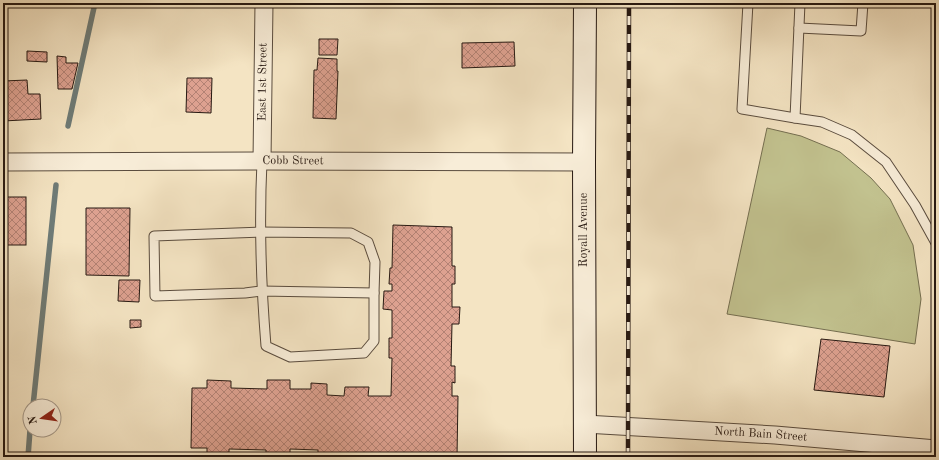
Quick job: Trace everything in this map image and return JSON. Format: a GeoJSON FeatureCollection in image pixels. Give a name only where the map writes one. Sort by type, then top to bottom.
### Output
{"type":"FeatureCollection","features":[{"type":"Feature","properties":{"kind":"street","name":"East 1st Street"},"geometry":{"type":"LineString","coordinates":[[262,161],[264,3]]}},
{"type":"Feature","properties":{"kind":"street","name":"Royall Avenue"},"geometry":{"type":"LineString","coordinates":[[585,3],[585,457]]}},
{"type":"Feature","properties":{"kind":"street","name":"Cobb Street"},"geometry":{"type":"LineString","coordinates":[[3,162],[584,162]]}},
{"type":"Feature","properties":{"kind":"street","name":"North Bain Street"},"geometry":{"type":"LineString","coordinates":[[585,424],[776,435],[936,449]]}},
{"type":"Feature","properties":{"kind":"lane"},"geometry":{"type":"LineString","coordinates":[[748,3],[742,108],[822,122],[852,135],[886,162],[915,205],[936,243]]}},
{"type":"Feature","properties":{"kind":"lane"},"geometry":{"type":"LineString","coordinates":[[795,118],[800,3]]}},
{"type":"Feature","properties":{"kind":"lane"},"geometry":{"type":"LineString","coordinates":[[799,28],[861,31],[863,3]]}},
{"type":"Feature","properties":{"kind":"lane"},"geometry":{"type":"LineString","coordinates":[[262,161],[261,232],[262,290],[266,346],[290,357],[364,353],[374,341],[375,262],[368,242],[351,233],[261,232],[154,236],[155,296],[245,293],[262,290],[374,293]]}},
{"type":"Feature","properties":{"kind":"green space"},"geometry":{"type":"Polygon","coordinates":[[[767,128],[801,136],[840,152],[871,178],[890,199],[913,245],[921,299],[915,344],[727,314],[767,128]]]}},
{"type":"Feature","properties":{"kind":"building"},"geometry":{"type":"Polygon","coordinates":[[[481,3],[481,5],[457,4],[481,3]]]}},
{"type":"Feature","properties":{"kind":"building"},"geometry":{"type":"Polygon","coordinates":[[[319,39],[338,39],[337,55],[319,55],[319,39]]]}},
{"type":"Feature","properties":{"kind":"building"},"geometry":{"type":"Polygon","coordinates":[[[514,42],[515,66],[462,68],[462,43],[514,42]]]}},
{"type":"Feature","properties":{"kind":"building"},"geometry":{"type":"Polygon","coordinates":[[[27,51],[47,52],[47,62],[27,61],[27,51]]]}},
{"type":"Feature","properties":{"kind":"building"},"geometry":{"type":"Polygon","coordinates":[[[57,56],[66,57],[66,63],[78,63],[72,89],[58,89],[57,56]]]}},
{"type":"Feature","properties":{"kind":"building"},"geometry":{"type":"Polygon","coordinates":[[[318,58],[337,59],[336,119],[313,118],[314,70],[317,70],[318,58]]]}},
{"type":"Feature","properties":{"kind":"building"},"geometry":{"type":"Polygon","coordinates":[[[187,78],[212,78],[211,113],[186,112],[187,78]]]}},
{"type":"Feature","properties":{"kind":"building"},"geometry":{"type":"Polygon","coordinates":[[[27,80],[28,94],[40,94],[41,119],[3,121],[3,81],[27,80]]]}},
{"type":"Feature","properties":{"kind":"building"},"geometry":{"type":"Polygon","coordinates":[[[3,197],[26,197],[26,245],[3,245],[3,197]]]}},
{"type":"Feature","properties":{"kind":"building"},"geometry":{"type":"Polygon","coordinates":[[[86,208],[130,208],[129,276],[86,275],[86,208]]]}},
{"type":"Feature","properties":{"kind":"building"},"geometry":{"type":"Polygon","coordinates":[[[393,225],[452,227],[452,266],[455,266],[455,284],[452,284],[452,307],[460,307],[459,324],[452,324],[451,366],[455,366],[455,383],[452,382],[452,396],[458,396],[457,457],[318,456],[318,450],[290,449],[290,457],[266,457],[266,450],[229,449],[229,457],[207,457],[207,448],[191,448],[192,388],[207,388],[207,380],[231,381],[231,388],[267,389],[267,380],[290,380],[290,389],[311,389],[311,383],[327,384],[327,395],[344,396],[345,387],[369,387],[368,396],[391,396],[392,358],[389,358],[389,338],[392,338],[392,310],[383,309],[384,291],[392,291],[392,284],[389,284],[390,268],[392,268],[393,225]]]}},
{"type":"Feature","properties":{"kind":"building"},"geometry":{"type":"Polygon","coordinates":[[[119,280],[140,280],[139,302],[118,301],[119,280]]]}},
{"type":"Feature","properties":{"kind":"building"},"geometry":{"type":"Polygon","coordinates":[[[130,320],[141,320],[141,327],[130,328],[130,320]]]}},
{"type":"Feature","properties":{"kind":"building"},"geometry":{"type":"Polygon","coordinates":[[[821,339],[890,346],[884,397],[814,390],[821,339]]]}},
{"type":"Feature","properties":{"kind":"waterway"},"geometry":{"type":"LineString","coordinates":[[68,126],[95,3]]}},
{"type":"Feature","properties":{"kind":"waterway"},"geometry":{"type":"LineString","coordinates":[[34,398],[56,185]]}},
{"type":"Feature","properties":{"kind":"waterway"},"geometry":{"type":"LineString","coordinates":[[28,457],[29,438]]}},
{"type":"Feature","properties":{"kind":"railway"},"geometry":{"type":"LineString","coordinates":[[628,457],[629,3]]}}]}
